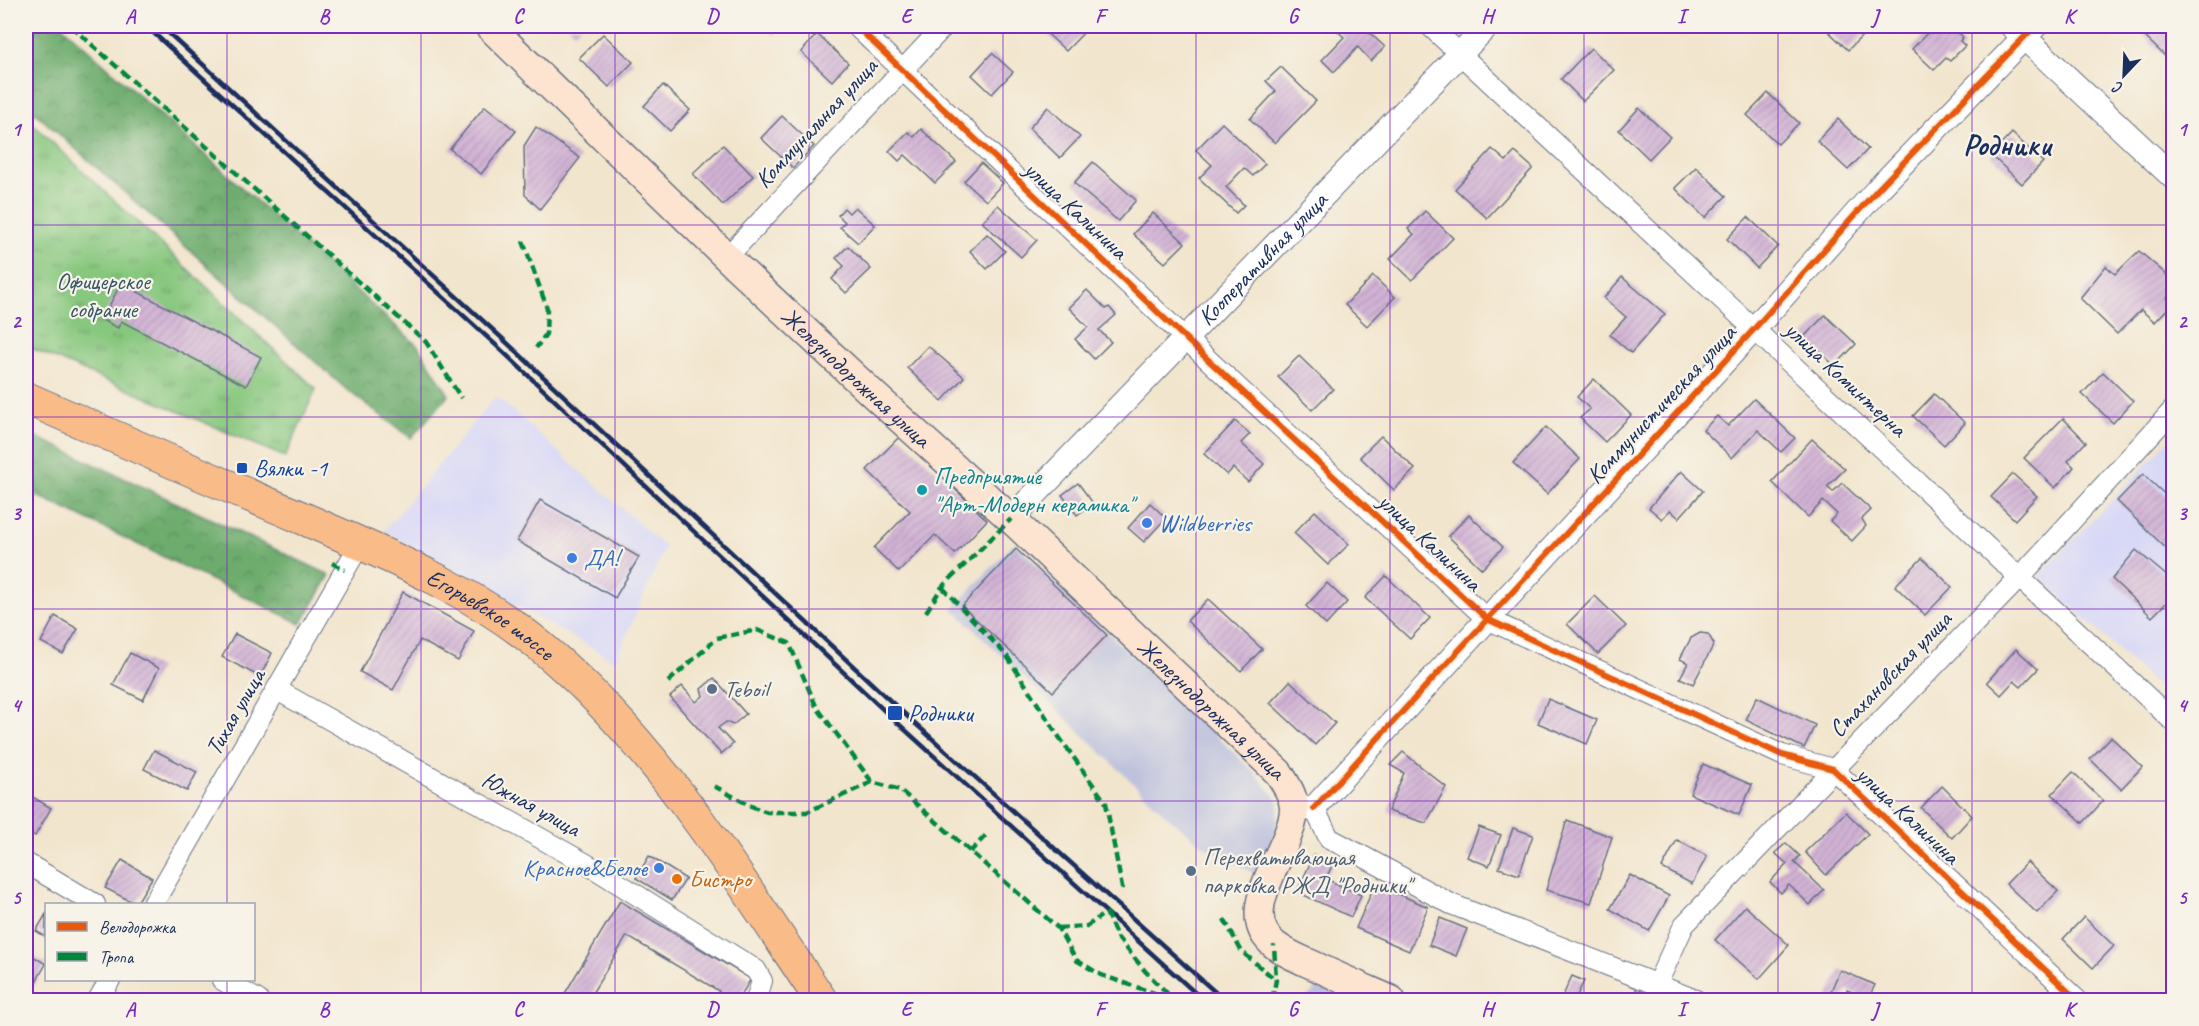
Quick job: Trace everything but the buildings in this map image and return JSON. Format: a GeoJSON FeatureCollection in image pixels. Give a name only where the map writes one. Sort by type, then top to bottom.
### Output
{"type":"FeatureCollection","features":[{"type":"Feature","properties":{"kind":"main road","name":"Железнодорожная улица"},"geometry":{"type":"LineString","coordinates":[[489,26],[874,396],[1011,519],[1279,773],[1304,808]]}},
{"type":"Feature","properties":{"kind":"main road","name":"Егорьевское шоссе"},"geometry":{"type":"LineString","coordinates":[[26,398],[360,544],[444,584],[538,644],[603,703],[635,740],[697,819],[821,1000]]}},
{"type":"Feature","properties":{"kind":"main road"},"geometry":{"type":"LineString","coordinates":[[1304,808],[1289,832],[1259,906],[1258,920],[1265,935],[1274,945],[1391,1000]]}},
{"type":"Feature","properties":{"kind":"street","name":"улица Калинина"},"geometry":{"type":"LineString","coordinates":[[856,26],[1184,338],[1487,619],[1782,755],[1833,769],[2077,1000]]}},
{"type":"Feature","properties":{"kind":"street","name":"Коммунальная улица"},"geometry":{"type":"LineString","coordinates":[[727,257],[944,26]]}},
{"type":"Feature","properties":{"kind":"street","name":"улица Коминтерна"},"geometry":{"type":"LineString","coordinates":[[1430,26],[2174,722]]}},
{"type":"Feature","properties":{"kind":"street","name":"Кооперативная улица"},"geometry":{"type":"LineString","coordinates":[[1011,519],[1487,26]]}},
{"type":"Feature","properties":{"kind":"street"},"geometry":{"type":"LineString","coordinates":[[2024,29],[2174,178]]}},
{"type":"Feature","properties":{"kind":"street","name":"Коммунистическая улица"},"geometry":{"type":"LineString","coordinates":[[1304,808],[1487,619],[1755,328],[2024,29]]}},
{"type":"Feature","properties":{"kind":"street","name":"Стахановская улица"},"geometry":{"type":"LineString","coordinates":[[1657,984],[1684,925],[2019,578],[2174,408]]}},
{"type":"Feature","properties":{"kind":"street","name":"Тихая улица"},"geometry":{"type":"LineString","coordinates":[[154,903],[360,544]]}},
{"type":"Feature","properties":{"kind":"street","name":"Южная улица"},"geometry":{"type":"LineString","coordinates":[[277,690],[597,870],[756,970],[762,981],[756,1000]]}},
{"type":"Feature","properties":{"kind":"street","name":"Железнодорожная улица"},"geometry":{"type":"LineString","coordinates":[[1304,808],[1329,838],[1450,904],[1696,1000]]}},
{"type":"Feature","properties":{"kind":"street"},"geometry":{"type":"LineString","coordinates":[[26,863],[92,903]]}},
{"type":"Feature","properties":{"kind":"street"},"geometry":{"type":"LineString","coordinates":[[98,1000],[109,981]]}},
{"type":"Feature","properties":{"kind":"street"},"geometry":{"type":"LineString","coordinates":[[224,981],[258,1000]]}},
{"type":"Feature","properties":{"kind":"shaded area"},"geometry":{"type":"Polygon","coordinates":[[[496,396],[665,547],[615,661],[384,531],[496,396]]]}},
{"type":"Feature","properties":{"kind":"shaded area"},"geometry":{"type":"Polygon","coordinates":[[[2173,436],[2173,701],[2039,576],[2173,436]]]}},
{"type":"Feature","properties":{"kind":"shaded area"},"geometry":{"type":"Polygon","coordinates":[[[1014,543],[1256,774],[1279,802],[1276,832],[1255,874],[1204,846],[1166,815],[953,609],[1014,543]]]}},
{"type":"Feature","properties":{"kind":"shaded area"},"geometry":{"type":"Polygon","coordinates":[[[1319,986],[1350,1000],[1304,1000],[1319,986]]]}},
{"type":"Feature","properties":{"kind":"green space"},"geometry":{"type":"Polygon","coordinates":[[[26,26],[62,26],[418,346],[449,395],[411,438],[347,390],[26,105],[26,26]]]}},
{"type":"Feature","properties":{"kind":"green space","name":"Офицерское собрание"},"geometry":{"type":"Polygon","coordinates":[[[26,118],[316,389],[285,457],[26,346],[26,118]]]}},
{"type":"Feature","properties":{"kind":"green space"},"geometry":{"type":"Polygon","coordinates":[[[26,432],[330,575],[301,624],[47,500],[26,492],[26,432]]]}},
{"type":"Feature","properties":{"kind":"railway"},"geometry":{"type":"LineString","coordinates":[[146,26],[498,347],[891,717],[1203,1000]]}},
{"type":"Feature","properties":{"kind":"railway"},"geometry":{"type":"LineString","coordinates":[[161,26],[504,340],[898,708],[1224,1000]]}},
{"type":"Feature","properties":{"kind":"marked path"},"geometry":{"type":"LineString","coordinates":[[71,26],[426,342],[461,398]]}},
{"type":"Feature","properties":{"kind":"marked path"},"geometry":{"type":"LineString","coordinates":[[523,241],[547,308],[546,334],[536,348]]}},
{"type":"Feature","properties":{"kind":"marked path"},"geometry":{"type":"LineString","coordinates":[[926,612],[942,587],[1011,519]]}},
{"type":"Feature","properties":{"kind":"marked path"},"geometry":{"type":"LineString","coordinates":[[332,563],[345,570]]}},
{"type":"Feature","properties":{"kind":"marked path"},"geometry":{"type":"LineString","coordinates":[[942,587],[1007,656],[1057,734],[1106,803],[1123,893]]}},
{"type":"Feature","properties":{"kind":"marked path"},"geometry":{"type":"LineString","coordinates":[[717,638],[757,630],[789,643],[816,706],[872,782]]}},
{"type":"Feature","properties":{"kind":"marked path"},"geometry":{"type":"LineString","coordinates":[[668,682],[713,642]]}},
{"type":"Feature","properties":{"kind":"marked path"},"geometry":{"type":"LineString","coordinates":[[714,786],[767,812],[807,812],[872,782],[900,790],[1058,928],[1076,960],[1101,975],[1154,993],[1165,1000]]}},
{"type":"Feature","properties":{"kind":"marked path"},"geometry":{"type":"LineString","coordinates":[[970,852],[988,833]]}},
{"type":"Feature","properties":{"kind":"marked path"},"geometry":{"type":"LineString","coordinates":[[1106,912],[1117,937],[1146,972],[1174,1000]]}},
{"type":"Feature","properties":{"kind":"marked path"},"geometry":{"type":"LineString","coordinates":[[1058,928],[1087,926],[1101,916]]}},
{"type":"Feature","properties":{"kind":"marked path"},"geometry":{"type":"LineString","coordinates":[[1224,919],[1242,952],[1276,980]]}},
{"type":"Feature","properties":{"kind":"marked path"},"geometry":{"type":"LineString","coordinates":[[1272,1000],[1276,980],[1274,945]]}},
{"type":"Feature","properties":{"kind":"marked path"},"geometry":{"type":"LineString","coordinates":[[2158,1000],[2174,991]]}},
{"type":"Feature","properties":{"kind":"cycle path"},"geometry":{"type":"LineString","coordinates":[[856,26],[1203,355],[1487,619],[1782,755],[1833,769],[2077,1000]]}},
{"type":"Feature","properties":{"kind":"cycle path"},"geometry":{"type":"LineString","coordinates":[[1314,808],[1755,328],[1878,189],[2035,26]]}},
{"type":"Feature","properties":{"kind":"place","name":"Вялки -1"},"geometry":{"type":"Point","coordinates":[242,468]}},
{"type":"Feature","properties":{"kind":"place","name":"Предприятие \"Арт-Модерн керамика\""},"geometry":{"type":"Point","coordinates":[922,490]}},
{"type":"Feature","properties":{"kind":"place","name":"Wildberries"},"geometry":{"type":"Point","coordinates":[1147,523]}},
{"type":"Feature","properties":{"kind":"place","name":"ДА!"},"geometry":{"type":"Point","coordinates":[572,558]}},
{"type":"Feature","properties":{"kind":"place","name":"Teboil"},"geometry":{"type":"Point","coordinates":[712,689]}},
{"type":"Feature","properties":{"kind":"place","name":"Родники"},"geometry":{"type":"Point","coordinates":[895,713]}},
{"type":"Feature","properties":{"kind":"place","name":"Красное&Белое"},"geometry":{"type":"Point","coordinates":[659,868]}},
{"type":"Feature","properties":{"kind":"place","name":"Перехватывающая парковка РЖД \"Родники\""},"geometry":{"type":"Point","coordinates":[1191,871]}},
{"type":"Feature","properties":{"kind":"place","name":"Бистро"},"geometry":{"type":"Point","coordinates":[677,879]}},
{"type":"Feature","properties":{"kind":"district","name":"Родники"},"geometry":{"type":"Point","coordinates":[2007,145]}}]}
